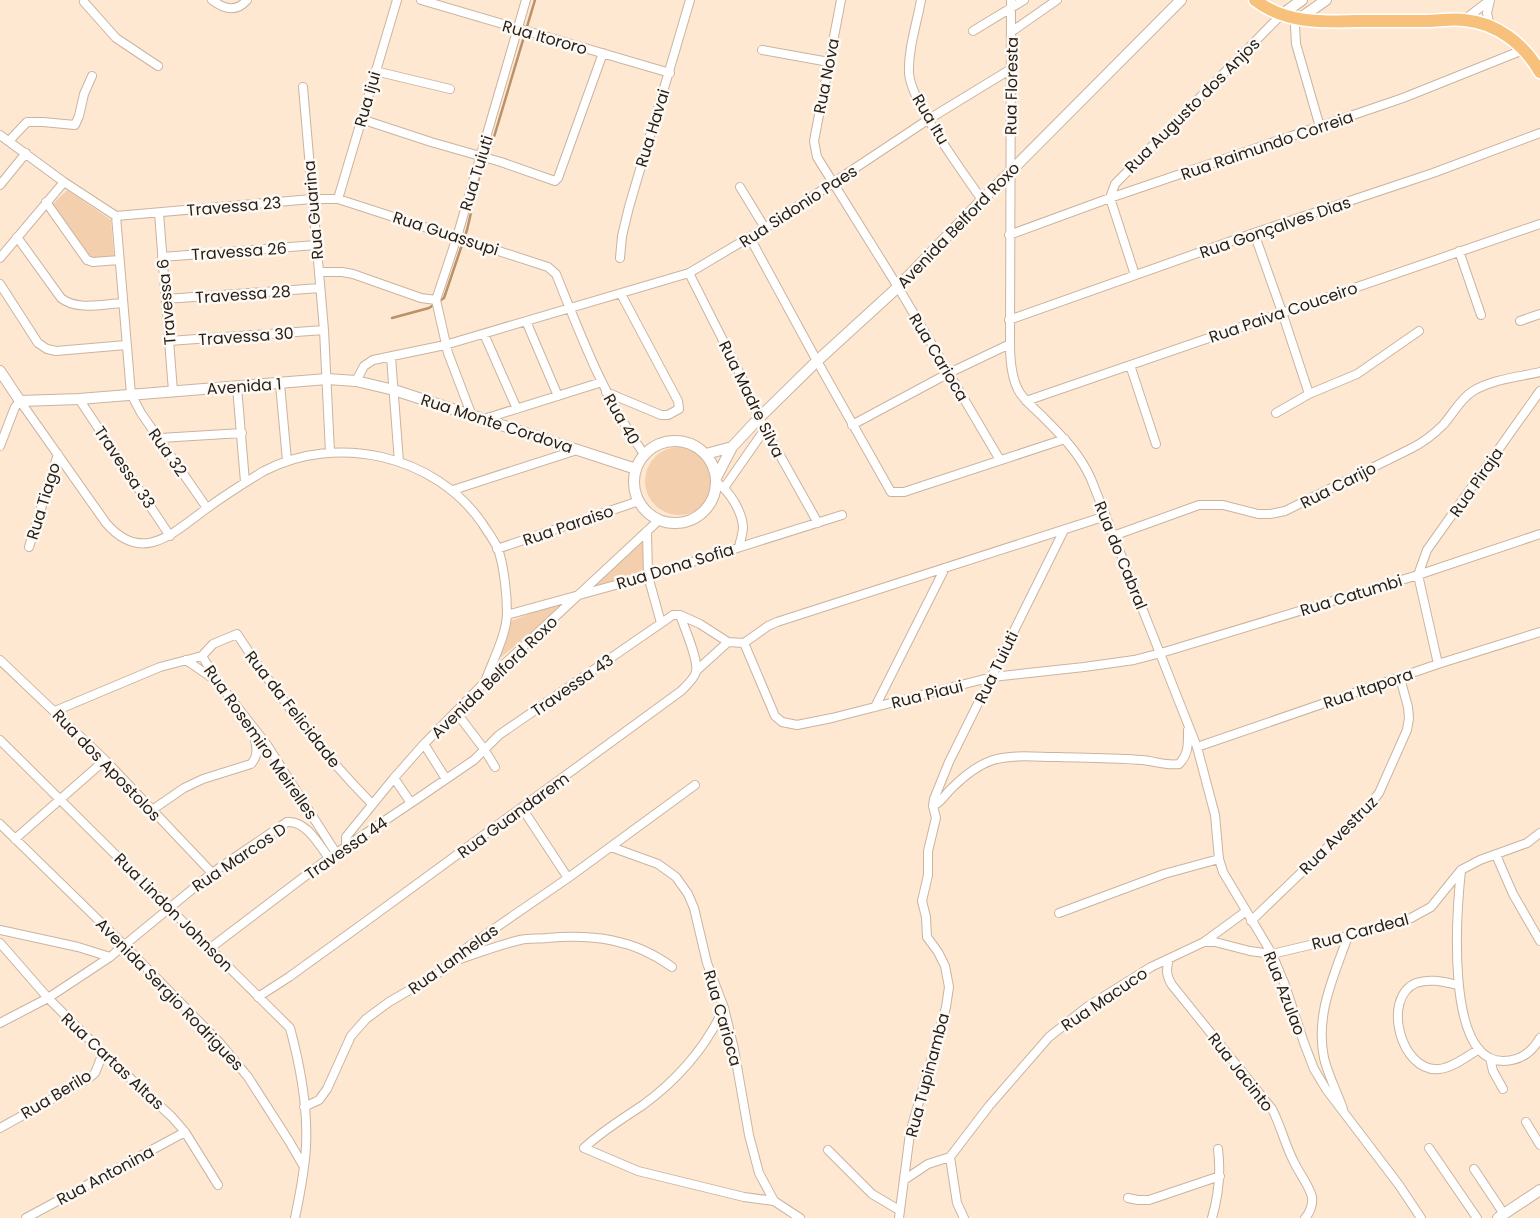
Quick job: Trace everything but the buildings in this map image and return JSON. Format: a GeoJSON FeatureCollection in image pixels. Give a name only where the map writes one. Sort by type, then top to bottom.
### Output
{"type":"FeatureCollection","features":[{"type":"Feature","properties":{"kind":"main road"},"geometry":{"type":"LineString","coordinates":[[1255,0],[1267,9],[1281,15],[1329,22],[1464,20],[1490,27],[1508,36],[1523,50],[1539,70]]}},
{"type":"Feature","properties":{"kind":"street"},"geometry":{"type":"LineString","coordinates":[[212,0],[221,7],[229,9],[236,8],[247,0]]}},
{"type":"Feature","properties":{"kind":"street","name":"Rua Ijui"},"geometry":{"type":"LineString","coordinates":[[338,199],[397,0]]}},
{"type":"Feature","properties":{"kind":"street","name":"Rua Itororo"},"geometry":{"type":"LineString","coordinates":[[421,0],[670,73]]}},
{"type":"Feature","properties":{"kind":"street","name":"Rua Tuiuti"},"geometry":{"type":"LineString","coordinates":[[436,303],[460,238],[485,158],[522,30],[526,0]]}},
{"type":"Feature","properties":{"kind":"street","name":"Rua Havai"},"geometry":{"type":"LineString","coordinates":[[620,258],[622,236],[629,206],[670,73],[690,0]]}},
{"type":"Feature","properties":{"kind":"street","name":"Rua Nova"},"geometry":{"type":"LineString","coordinates":[[815,152],[814,141],[841,0]]}},
{"type":"Feature","properties":{"kind":"street","name":"Rua Itu"},"geometry":{"type":"LineString","coordinates":[[921,0],[910,55],[909,73],[913,91],[929,120],[982,200]]}},
{"type":"Feature","properties":{"kind":"street","name":"Rua Floresta"},"geometry":{"type":"LineString","coordinates":[[1010,320],[1011,0]]}},
{"type":"Feature","properties":{"kind":"street"},"geometry":{"type":"LineString","coordinates":[[973,31],[1024,0]]}},
{"type":"Feature","properties":{"kind":"street"},"geometry":{"type":"LineString","coordinates":[[1011,32],[1057,0]]}},
{"type":"Feature","properties":{"kind":"street","name":"Avenida Belford Roxo"},"geometry":{"type":"LineString","coordinates":[[346,846],[346,837],[424,744],[485,682],[658,520],[682,523],[694,519],[704,512],[711,502],[732,448],[759,418],[817,361],[898,287],[1181,0]]}},
{"type":"Feature","properties":{"kind":"street"},"geometry":{"type":"LineString","coordinates":[[1281,15],[1302,0]]}},
{"type":"Feature","properties":{"kind":"street"},"geometry":{"type":"LineString","coordinates":[[1320,127],[1296,44],[1295,26],[1300,19],[1326,0]]}},
{"type":"Feature","properties":{"kind":"street"},"geometry":{"type":"LineString","coordinates":[[1464,20],[1490,0]]}},
{"type":"Feature","properties":{"kind":"street"},"geometry":{"type":"LineString","coordinates":[[1490,0],[1487,12],[1490,27]]}},
{"type":"Feature","properties":{"kind":"street"},"geometry":{"type":"LineString","coordinates":[[84,1],[116,38],[158,66]]}},
{"type":"Feature","properties":{"kind":"street","name":"Rua Augusto dos Anjos"},"geometry":{"type":"LineString","coordinates":[[1110,198],[1116,184],[1123,175],[1281,15]]}},
{"type":"Feature","properties":{"kind":"street"},"geometry":{"type":"LineString","coordinates":[[762,50],[828,62]]}},
{"type":"Feature","properties":{"kind":"street","name":"Rua Raimundo Correia"},"geometry":{"type":"LineString","coordinates":[[1009,235],[1110,198],[1403,98],[1523,50]]}},
{"type":"Feature","properties":{"kind":"street"},"geometry":{"type":"LineString","coordinates":[[361,119],[554,181],[558,178],[603,53]]}},
{"type":"Feature","properties":{"kind":"street","name":"Rua Sidonio Paes"},"geometry":{"type":"LineString","coordinates":[[356,381],[364,366],[373,360],[445,345],[689,273],[766,228],[1010,68]]}},
{"type":"Feature","properties":{"kind":"street"},"geometry":{"type":"LineString","coordinates":[[375,72],[450,89]]}},
{"type":"Feature","properties":{"kind":"street"},"geometry":{"type":"LineString","coordinates":[[9,141],[26,122],[75,125],[80,116],[84,94],[92,76]]}},
{"type":"Feature","properties":{"kind":"street","name":"Rua Guarina"},"geometry":{"type":"LineString","coordinates":[[303,87],[319,272],[353,274],[436,303]]}},
{"type":"Feature","properties":{"kind":"street","name":"Rua Gonçalves Dias"},"geometry":{"type":"LineString","coordinates":[[1010,320],[1254,233],[1433,173],[1540,133]]}},
{"type":"Feature","properties":{"kind":"street"},"geometry":{"type":"LineString","coordinates":[[0,135],[64,182],[116,216],[159,213]]}},
{"type":"Feature","properties":{"kind":"street","name":"Rua Carioca"},"geometry":{"type":"LineString","coordinates":[[815,152],[898,287],[1000,460]]}},
{"type":"Feature","properties":{"kind":"street"},"geometry":{"type":"LineString","coordinates":[[0,185],[26,153]]}},
{"type":"Feature","properties":{"kind":"street"},"geometry":{"type":"LineString","coordinates":[[0,258],[64,182]]}},
{"type":"Feature","properties":{"kind":"street"},"geometry":{"type":"LineString","coordinates":[[740,187],[766,228]]}},
{"type":"Feature","properties":{"kind":"street"},"geometry":{"type":"LineString","coordinates":[[1110,198],[1135,275]]}},
{"type":"Feature","properties":{"kind":"street","name":"Travessa 23"},"geometry":{"type":"LineString","coordinates":[[159,213],[312,199],[338,199]]}},
{"type":"Feature","properties":{"kind":"street","name":"Rua Guassupi"},"geometry":{"type":"LineString","coordinates":[[338,199],[474,242],[553,270],[570,308]]}},
{"type":"Feature","properties":{"kind":"street"},"geometry":{"type":"LineString","coordinates":[[46,202],[87,260],[93,262],[119,260]]}},
{"type":"Feature","properties":{"kind":"street","name":"Travessa 6"},"geometry":{"type":"LineString","coordinates":[[159,213],[173,391]]}},
{"type":"Feature","properties":{"kind":"street"},"geometry":{"type":"LineString","coordinates":[[116,216],[131,394]]}},
{"type":"Feature","properties":{"kind":"street","name":"Rua Paiva Couceiro"},"geometry":{"type":"LineString","coordinates":[[1026,401],[1540,224]]}},
{"type":"Feature","properties":{"kind":"street"},"geometry":{"type":"LineString","coordinates":[[1254,233],[1309,394]]}},
{"type":"Feature","properties":{"kind":"street"},"geometry":{"type":"LineString","coordinates":[[16,237],[60,298],[67,303],[82,306],[123,303]]}},
{"type":"Feature","properties":{"kind":"street"},"geometry":{"type":"LineString","coordinates":[[750,238],[889,491],[894,493],[904,492],[1065,439]]}},
{"type":"Feature","properties":{"kind":"street","name":"Travessa 26"},"geometry":{"type":"LineString","coordinates":[[162,257],[316,245]]}},
{"type":"Feature","properties":{"kind":"street"},"geometry":{"type":"LineString","coordinates":[[1459,251],[1481,315]]}},
{"type":"Feature","properties":{"kind":"street"},"geometry":{"type":"LineString","coordinates":[[319,272],[330,452]]}},
{"type":"Feature","properties":{"kind":"street","name":"Rua Madre Silva"},"geometry":{"type":"LineString","coordinates":[[689,273],[741,376],[765,430],[818,523]]}},
{"type":"Feature","properties":{"kind":"street"},"geometry":{"type":"LineString","coordinates":[[0,284],[38,343],[47,349],[56,351],[126,345]]}},
{"type":"Feature","properties":{"kind":"street","name":"Travessa 28"},"geometry":{"type":"LineString","coordinates":[[166,299],[320,288]]}},
{"type":"Feature","properties":{"kind":"street"},"geometry":{"type":"LineString","coordinates":[[606,392],[661,415],[668,415],[679,409],[678,400],[621,294]]}},
{"type":"Feature","properties":{"kind":"street"},"geometry":{"type":"LineString","coordinates":[[436,303],[445,345],[472,416]]}},
{"type":"Feature","properties":{"kind":"street"},"geometry":{"type":"LineString","coordinates":[[484,420],[602,382],[570,308]]}},
{"type":"Feature","properties":{"kind":"street"},"geometry":{"type":"LineString","coordinates":[[1520,321],[1540,314]]}},
{"type":"Feature","properties":{"kind":"street","name":"Rua do Cabral"},"geometry":{"type":"LineString","coordinates":[[1010,320],[1010,360],[1015,383],[1026,401],[1065,439],[1084,465],[1197,747]]}},
{"type":"Feature","properties":{"kind":"street"},"geometry":{"type":"LineString","coordinates":[[526,321],[558,396]]}},
{"type":"Feature","properties":{"kind":"street","name":"Travessa 30"},"geometry":{"type":"LineString","coordinates":[[169,341],[324,330]]}},
{"type":"Feature","properties":{"kind":"street"},"geometry":{"type":"LineString","coordinates":[[1276,413],[1309,394],[1357,374],[1419,331]]}},
{"type":"Feature","properties":{"kind":"street"},"geometry":{"type":"LineString","coordinates":[[484,334],[517,409]]}},
{"type":"Feature","properties":{"kind":"street"},"geometry":{"type":"LineString","coordinates":[[852,425],[949,373],[1010,344]]}},
{"type":"Feature","properties":{"kind":"street"},"geometry":{"type":"LineString","coordinates":[[390,357],[399,462]]}},
{"type":"Feature","properties":{"kind":"street"},"geometry":{"type":"LineString","coordinates":[[1130,365],[1156,444]]}},
{"type":"Feature","properties":{"kind":"street"},"geometry":{"type":"LineString","coordinates":[[0,371],[106,523],[116,534],[126,540],[142,543],[163,540],[245,482],[274,465],[330,452],[364,452],[399,462],[434,478],[453,490],[468,505],[498,549],[502,566],[508,615],[485,682]]}},
{"type":"Feature","properties":{"kind":"street","name":"Rua Carijo"},"geometry":{"type":"LineString","coordinates":[[1113,536],[1199,505],[1223,505],[1258,514],[1285,511],[1425,441],[1443,424],[1465,397],[1474,391],[1497,382],[1540,372]]}},
{"type":"Feature","properties":{"kind":"street","name":"Avenida 1"},"geometry":{"type":"LineString","coordinates":[[20,401],[79,399],[327,379],[356,381]]}},
{"type":"Feature","properties":{"kind":"street","name":"Rua Monte Cordova"},"geometry":{"type":"LineString","coordinates":[[356,381],[394,390],[636,469]]}},
{"type":"Feature","properties":{"kind":"street","name":"Rua 40"},"geometry":{"type":"LineString","coordinates":[[602,382],[633,439],[644,454]]}},
{"type":"Feature","properties":{"kind":"street"},"geometry":{"type":"LineString","coordinates":[[280,384],[287,461]]}},
{"type":"Feature","properties":{"kind":"street"},"geometry":{"type":"LineString","coordinates":[[237,387],[245,482]]}},
{"type":"Feature","properties":{"kind":"street","name":"Rua Piraja"},"geometry":{"type":"LineString","coordinates":[[1418,575],[1428,550],[1540,392]]}},
{"type":"Feature","properties":{"kind":"street","name":"Rua 32"},"geometry":{"type":"LineString","coordinates":[[131,394],[141,412],[207,508]]}},
{"type":"Feature","properties":{"kind":"street","name":"Travessa 33"},"geometry":{"type":"LineString","coordinates":[[79,399],[170,536]]}},
{"type":"Feature","properties":{"kind":"street"},"geometry":{"type":"LineString","coordinates":[[0,446],[14,407],[20,401]]}},
{"type":"Feature","properties":{"kind":"street"},"geometry":{"type":"LineString","coordinates":[[719,482],[765,430]]}},
{"type":"Feature","properties":{"kind":"street"},"geometry":{"type":"LineString","coordinates":[[160,438],[242,433]]}},
{"type":"Feature","properties":{"kind":"street"},"geometry":{"type":"LineString","coordinates":[[658,520],[647,512],[638,501],[634,480],[636,469],[644,454],[658,444],[674,440],[686,442],[696,446],[706,454],[719,482],[740,515],[743,526],[739,548]]}},
{"type":"Feature","properties":{"kind":"street"},"geometry":{"type":"LineString","coordinates":[[706,454],[732,448]]}},
{"type":"Feature","properties":{"kind":"street"},"geometry":{"type":"LineString","coordinates":[[453,490],[577,450]]}},
{"type":"Feature","properties":{"kind":"street","name":"Rua Tiago"},"geometry":{"type":"LineString","coordinates":[[29,547],[58,454]]}},
{"type":"Feature","properties":{"kind":"street","name":"Rua Paraiso"},"geometry":{"type":"LineString","coordinates":[[498,549],[638,501]]}},
{"type":"Feature","properties":{"kind":"street","name":"Rua Dona Sofia"},"geometry":{"type":"LineString","coordinates":[[508,615],[581,593],[648,576],[842,515]]}},
{"type":"Feature","properties":{"kind":"street"},"geometry":{"type":"LineString","coordinates":[[647,531],[648,576],[661,623],[673,615],[680,615],[700,624],[728,642],[744,643],[777,622],[1106,516]]}},
{"type":"Feature","properties":{"kind":"street","name":"Rua Tuiuti"},"geometry":{"type":"LineString","coordinates":[[926,937],[926,916],[922,901],[928,875],[928,851],[936,818],[933,806],[937,790],[949,762],[1064,530]]}},
{"type":"Feature","properties":{"kind":"street","name":"Rua Catumbi"},"geometry":{"type":"LineString","coordinates":[[1160,653],[1418,575],[1540,534]]}},
{"type":"Feature","properties":{"kind":"street"},"geometry":{"type":"LineString","coordinates":[[875,707],[945,568]]}},
{"type":"Feature","properties":{"kind":"street"},"geometry":{"type":"LineString","coordinates":[[1418,575],[1438,664]]}},
{"type":"Feature","properties":{"kind":"street"},"geometry":{"type":"LineString","coordinates":[[680,615],[694,655],[696,671]]}},
{"type":"Feature","properties":{"kind":"street","name":"Travessa 43"},"geometry":{"type":"LineString","coordinates":[[484,749],[499,735],[661,623]]}},
{"type":"Feature","properties":{"kind":"street","name":"Rua Itapora"},"geometry":{"type":"LineString","coordinates":[[1197,747],[1438,664],[1540,632]]}},
{"type":"Feature","properties":{"kind":"street","name":"Rua da Felicidade"},"geometry":{"type":"LineString","coordinates":[[202,656],[213,644],[237,634],[254,661],[308,734],[372,804]]}},
{"type":"Feature","properties":{"kind":"street"},"geometry":{"type":"LineString","coordinates":[[696,671],[728,642]]}},
{"type":"Feature","properties":{"kind":"street","name":"Rua Piaui"},"geometry":{"type":"LineString","coordinates":[[744,643],[775,716],[789,725],[797,725],[875,707],[992,677],[1134,660],[1160,653]]}},
{"type":"Feature","properties":{"kind":"street"},"geometry":{"type":"LineString","coordinates":[[55,711],[160,667],[202,656]]}},
{"type":"Feature","properties":{"kind":"street","name":"Rua Rosemiro Meirelles"},"geometry":{"type":"LineString","coordinates":[[202,656],[218,682],[267,745],[333,855]]}},
{"type":"Feature","properties":{"kind":"street","name":"Rua dos Apostolos"},"geometry":{"type":"LineString","coordinates":[[0,660],[105,760],[212,873]]}},
{"type":"Feature","properties":{"kind":"street"},"geometry":{"type":"LineString","coordinates":[[186,660],[218,682]]}},
{"type":"Feature","properties":{"kind":"street","name":"Rua Guandarem"},"geometry":{"type":"LineString","coordinates":[[258,996],[297,971],[669,701],[691,680],[696,671]]}},
{"type":"Feature","properties":{"kind":"street","name":"Rua Avestruz"},"geometry":{"type":"LineString","coordinates":[[1251,921],[1361,815],[1379,793],[1407,730],[1408,707],[1400,678]]}},
{"type":"Feature","properties":{"kind":"street"},"geometry":{"type":"LineString","coordinates":[[456,712],[495,767]]}},
{"type":"Feature","properties":{"kind":"street"},"geometry":{"type":"LineString","coordinates":[[933,806],[941,801],[968,774],[993,760],[1034,756],[1124,759],[1173,765],[1179,764],[1186,756],[1188,723]]}},
{"type":"Feature","properties":{"kind":"street"},"geometry":{"type":"LineString","coordinates":[[152,810],[170,796],[203,779],[251,764],[256,759],[257,753],[250,724]]}},
{"type":"Feature","properties":{"kind":"street","name":"Rua Lindon Johnson"},"geometry":{"type":"LineString","coordinates":[[0,740],[290,1028],[297,1054],[304,1107]]}},
{"type":"Feature","properties":{"kind":"street"},"geometry":{"type":"LineString","coordinates":[[424,744],[446,779]]}},
{"type":"Feature","properties":{"kind":"street","name":"Rua Azulao"},"geometry":{"type":"LineString","coordinates":[[1197,747],[1215,815],[1218,859],[1228,883],[1272,954],[1285,985],[1314,1069],[1333,1100],[1422,1218]]}},
{"type":"Feature","properties":{"kind":"street","name":"Travessa 44"},"geometry":{"type":"LineString","coordinates":[[209,948],[333,855],[479,756],[484,749]]}},
{"type":"Feature","properties":{"kind":"street"},"geometry":{"type":"LineString","coordinates":[[15,839],[105,760]]}},
{"type":"Feature","properties":{"kind":"street"},"geometry":{"type":"LineString","coordinates":[[394,778],[412,803]]}},
{"type":"Feature","properties":{"kind":"street","name":"Rua Lanhelas"},"geometry":{"type":"LineString","coordinates":[[304,1107],[313,1105],[327,1089],[352,1036],[366,1020],[389,1002],[437,974],[469,946],[568,878],[695,785]]}},
{"type":"Feature","properties":{"kind":"street"},"geometry":{"type":"LineString","coordinates":[[522,808],[568,878]]}},
{"type":"Feature","properties":{"kind":"street","name":"Rua Marcos D"},"geometry":{"type":"LineString","coordinates":[[0,1022],[48,998],[110,957],[212,873],[287,822],[298,823],[304,827],[333,855]]}},
{"type":"Feature","properties":{"kind":"street","name":"Avenida Sergio Rodrigues"},"geometry":{"type":"LineString","coordinates":[[0,824],[124,945],[233,1057],[290,1140],[304,1167]]}},
{"type":"Feature","properties":{"kind":"street","name":"Rua Cardeal"},"geometry":{"type":"LineString","coordinates":[[1272,954],[1348,936],[1411,918],[1439,899],[1445,888],[1461,870],[1480,860],[1527,843],[1540,833]]}},
{"type":"Feature","properties":{"kind":"street","name":"Rua Carioca"},"geometry":{"type":"LineString","coordinates":[[610,847],[658,864],[676,877],[688,894],[694,908],[707,963],[724,1008],[736,1058],[753,1153],[759,1172],[774,1201],[800,1218]]}},
{"type":"Feature","properties":{"kind":"street"},"geometry":{"type":"LineString","coordinates":[[1496,855],[1513,894],[1540,941]]}},
{"type":"Feature","properties":{"kind":"street"},"geometry":{"type":"LineString","coordinates":[[1059,913],[1164,874],[1218,859]]}},
{"type":"Feature","properties":{"kind":"street"},"geometry":{"type":"LineString","coordinates":[[1461,870],[1457,908],[1458,984],[1464,1017],[1479,1049],[1490,1058],[1502,1061],[1516,1059],[1532,1050],[1540,1038]]}},
{"type":"Feature","properties":{"kind":"street","name":"Rua Macuco"},"geometry":{"type":"LineString","coordinates":[[950,1157],[989,1106],[1049,1037],[1087,1007],[1151,968],[1204,942],[1245,912]]}},
{"type":"Feature","properties":{"kind":"street"},"geometry":{"type":"LineString","coordinates":[[0,930],[78,947],[110,957]]}},
{"type":"Feature","properties":{"kind":"street"},"geometry":{"type":"LineString","coordinates":[[1346,1117],[1325,1060],[1321,1020],[1336,966],[1348,936]]}},
{"type":"Feature","properties":{"kind":"street"},"geometry":{"type":"LineString","coordinates":[[454,961],[521,940],[588,937],[614,939],[631,945],[651,954],[672,968]]}},
{"type":"Feature","properties":{"kind":"street","name":"Rua Tupinamba"},"geometry":{"type":"LineString","coordinates":[[899,1214],[910,1133],[946,1007],[949,987],[945,966],[938,952],[926,937]]}},
{"type":"Feature","properties":{"kind":"street"},"geometry":{"type":"LineString","coordinates":[[1204,942],[1214,942],[1250,951],[1272,954]]}},
{"type":"Feature","properties":{"kind":"street","name":"Rua Cartas Altas"},"geometry":{"type":"LineString","coordinates":[[0,944],[48,998],[103,1053],[160,1104],[184,1132],[218,1185]]}},
{"type":"Feature","properties":{"kind":"street","name":"Rua Jacinto"},"geometry":{"type":"LineString","coordinates":[[1169,959],[1166,970],[1172,985],[1272,1109],[1279,1122],[1292,1160],[1312,1196],[1309,1215],[1305,1218]]}},
{"type":"Feature","properties":{"kind":"street"},"geometry":{"type":"LineString","coordinates":[[1458,984],[1426,981],[1409,987],[1399,1001],[1402,1039],[1412,1057],[1430,1069],[1439,1069],[1455,1063],[1479,1049]]}},
{"type":"Feature","properties":{"kind":"street"},"geometry":{"type":"LineString","coordinates":[[724,1008],[713,1030],[697,1053],[677,1075],[644,1104],[606,1128],[584,1148],[638,1171],[744,1197],[774,1201]]}},
{"type":"Feature","properties":{"kind":"street","name":"Rua Berilo"},"geometry":{"type":"LineString","coordinates":[[0,1128],[88,1079],[95,1073],[103,1053]]}},
{"type":"Feature","properties":{"kind":"street"},"geometry":{"type":"LineString","coordinates":[[1490,1058],[1493,1072],[1503,1088]]}},
{"type":"Feature","properties":{"kind":"street"},"geometry":{"type":"LineString","coordinates":[[295,1218],[306,1144],[304,1107]]}},
{"type":"Feature","properties":{"kind":"street"},"geometry":{"type":"LineString","coordinates":[[1526,1122],[1540,1145]]}},
{"type":"Feature","properties":{"kind":"street","name":"Rua Antonina"},"geometry":{"type":"LineString","coordinates":[[26,1218],[184,1132]]}},
{"type":"Feature","properties":{"kind":"street"},"geometry":{"type":"LineString","coordinates":[[1429,1148],[1477,1218]]}},
{"type":"Feature","properties":{"kind":"street"},"geometry":{"type":"LineString","coordinates":[[1212,1218],[1218,1198],[1220,1176],[1218,1149]]}},
{"type":"Feature","properties":{"kind":"street"},"geometry":{"type":"LineString","coordinates":[[828,1150],[872,1194],[899,1214]]}},
{"type":"Feature","properties":{"kind":"street"},"geometry":{"type":"LineString","coordinates":[[904,1180],[928,1164],[950,1157],[957,1202],[964,1218]]}},
{"type":"Feature","properties":{"kind":"street"},"geometry":{"type":"LineString","coordinates":[[1474,1168],[1501,1216],[1540,1190]]}},
{"type":"Feature","properties":{"kind":"street"},"geometry":{"type":"LineString","coordinates":[[1128,1198],[1149,1200],[1220,1176]]}},
{"type":"Feature","properties":{"kind":"shaded area"},"geometry":{"type":"Polygon","coordinates":[[[67,190],[111,220],[114,257],[88,257],[53,204],[67,190]]]}},
{"type":"Feature","properties":{"kind":"shaded area"},"geometry":{"type":"Polygon","coordinates":[[[679,447],[692,450],[703,457],[710,468],[713,481],[710,494],[703,505],[692,512],[679,515],[666,512],[655,505],[648,494],[645,481],[648,468],[655,457],[666,450],[679,447]]]}},
{"type":"Feature","properties":{"kind":"shaded area"},"geometry":{"type":"Polygon","coordinates":[[[643,540],[646,571],[577,595],[643,540]]]}},
{"type":"Feature","properties":{"kind":"shaded area"},"geometry":{"type":"Polygon","coordinates":[[[577,595],[495,662],[511,621],[577,595]]]}},
{"type":"Feature","properties":{"kind":"waterway"},"geometry":{"type":"LineString","coordinates":[[392,318],[429,308],[444,298],[467,230],[481,169],[491,147],[535,0]]}}]}
